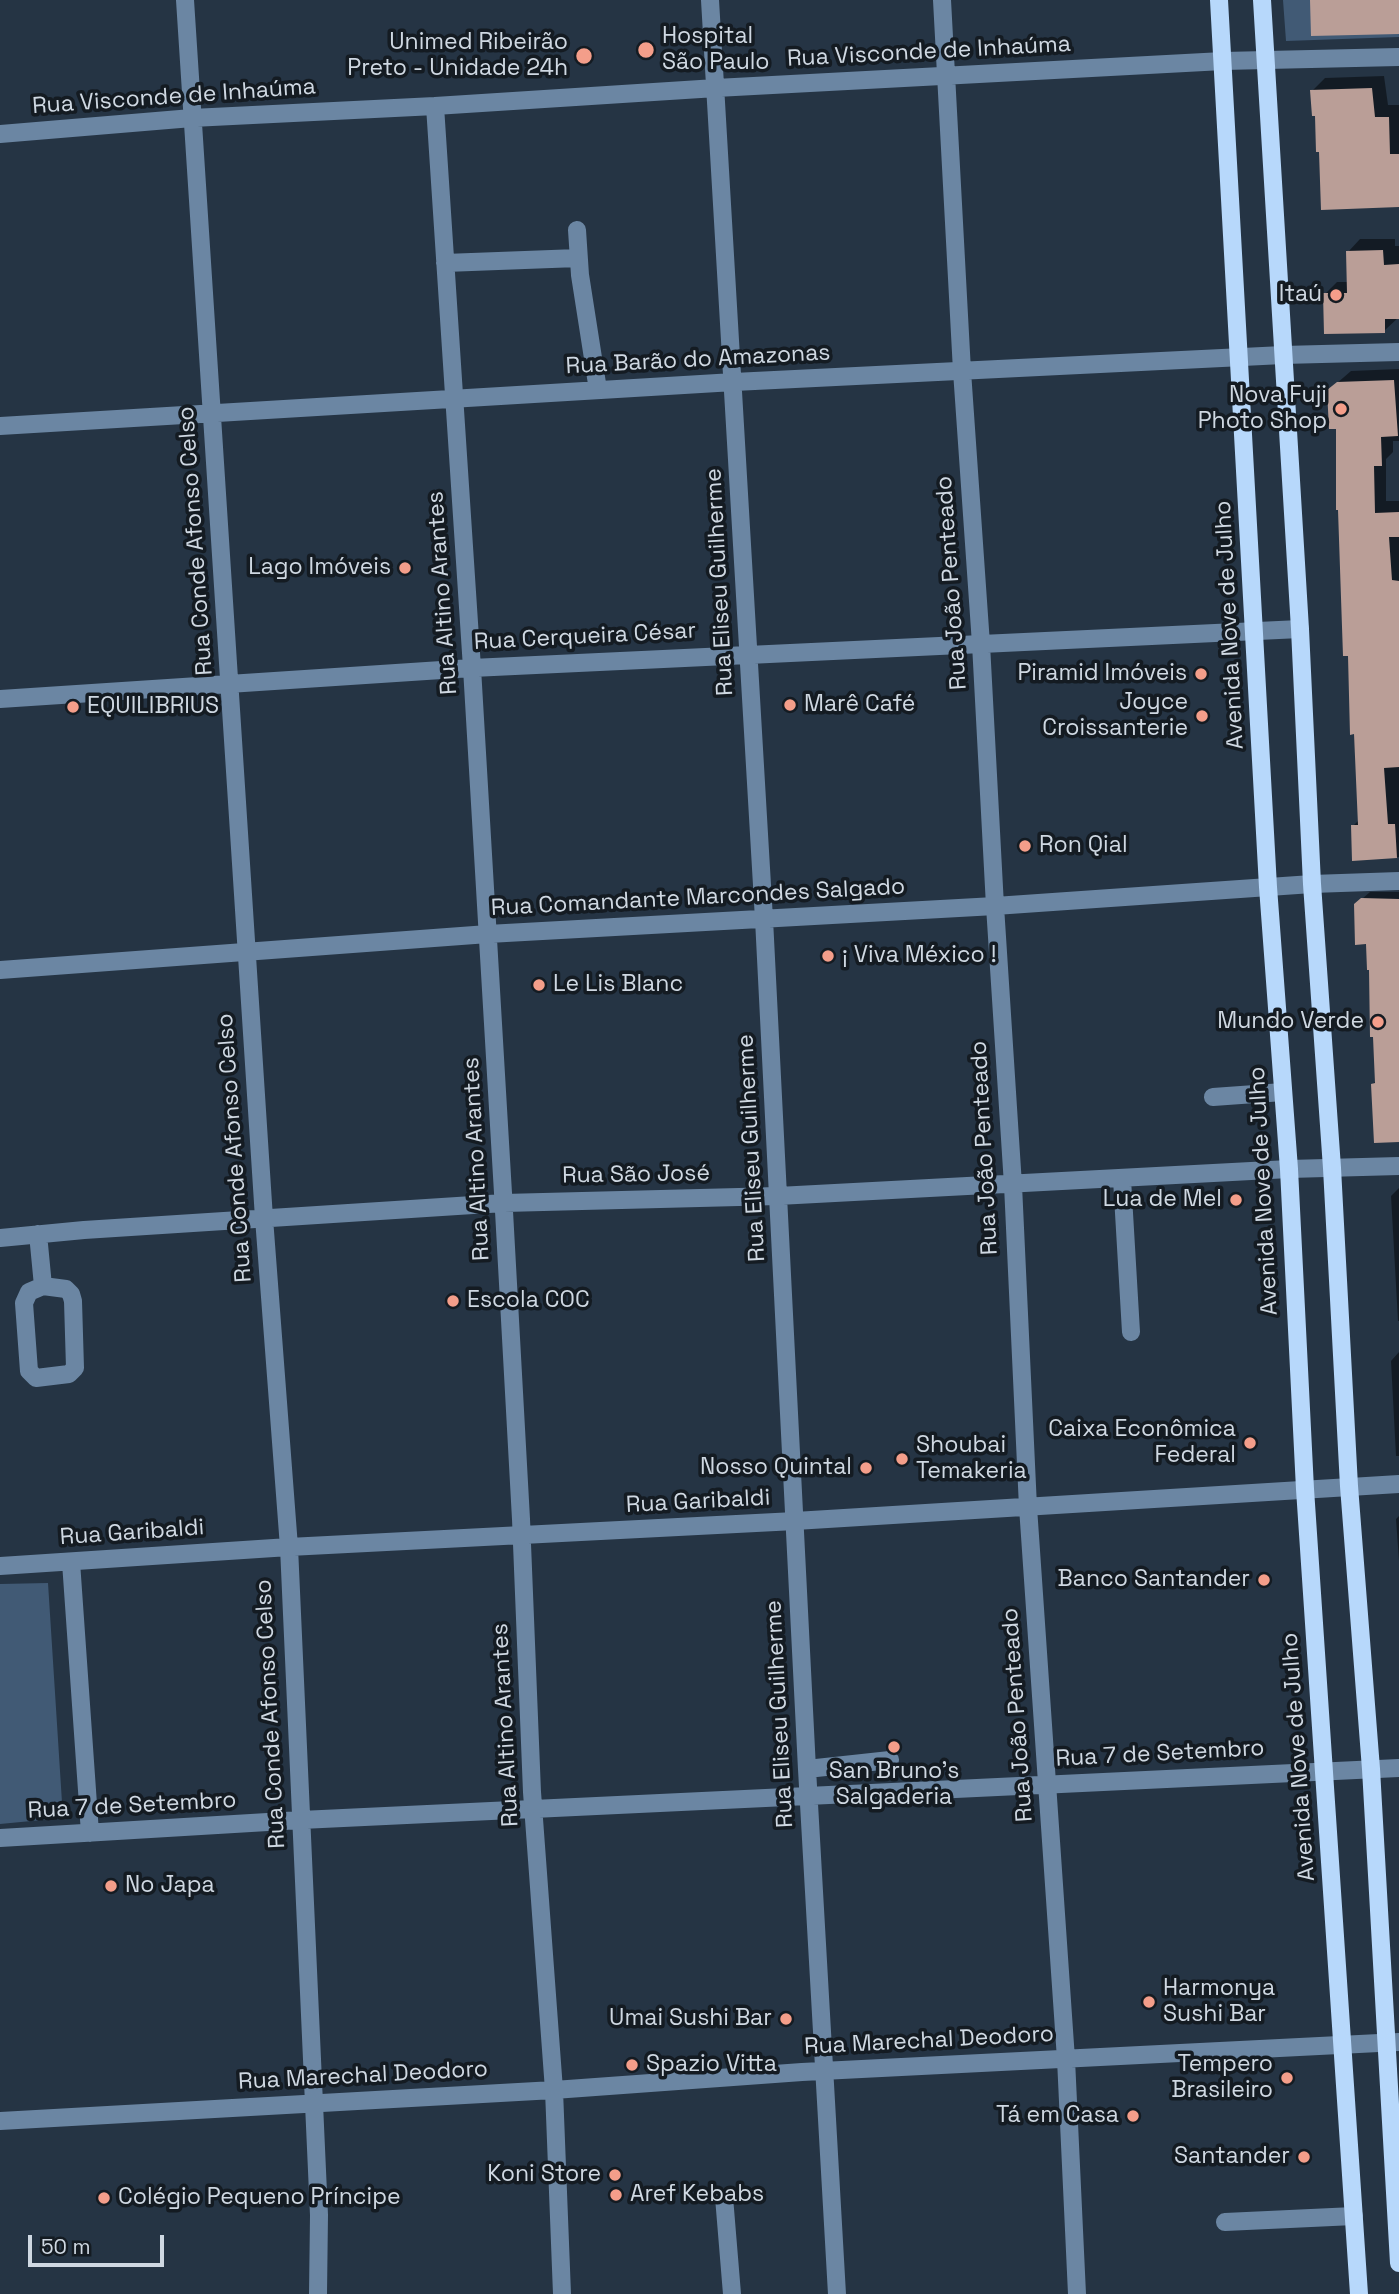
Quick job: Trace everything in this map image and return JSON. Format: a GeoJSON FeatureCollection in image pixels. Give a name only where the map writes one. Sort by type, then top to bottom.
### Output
{"type":"FeatureCollection","features":[{"type":"Feature","properties":{"kind":"main road","name":"Avenida Nove de Julho"},"geometry":{"type":"LineString","coordinates":[[1219,0],[1268,887],[1289,1170],[1305,1489],[1359,2294]]}},
{"type":"Feature","properties":{"kind":"main road"},"geometry":{"type":"LineString","coordinates":[[1262,0],[1349,1486],[1392,2042],[1399,2263]]}},
{"type":"Feature","properties":{"kind":"street","name":"Rua Conde Afonso Celso"},"geometry":{"type":"LineString","coordinates":[[185,0],[264,1219],[289,1547],[320,2215],[318,2294]]}},
{"type":"Feature","properties":{"kind":"street","name":"Rua Eliseu Guilherme"},"geometry":{"type":"LineString","coordinates":[[710,0],[764,919],[808,1795],[837,2294]]}},
{"type":"Feature","properties":{"kind":"street","name":"Rua João Penteado"},"geometry":{"type":"LineString","coordinates":[[942,0],[962,371],[1013,1185],[1028,1507],[1066,2059],[1077,2294]]}},
{"type":"Feature","properties":{"kind":"street","name":"Rua Visconde de Inhaúma"},"geometry":{"type":"LineString","coordinates":[[0,134],[192,118],[716,88],[1223,61],[1399,57]]}},
{"type":"Feature","properties":{"kind":"street","name":"Rua Altino Arantes"},"geometry":{"type":"LineString","coordinates":[[435,106],[504,1203],[533,1809],[554,2090],[562,2294]]}},
{"type":"Feature","properties":{"kind":"street"},"geometry":{"type":"LineString","coordinates":[[577,230],[578,258],[598,390]]}},
{"type":"Feature","properties":{"kind":"street"},"geometry":{"type":"LineString","coordinates":[[445,263],[578,258]]}},
{"type":"Feature","properties":{"kind":"street","name":"Rua Barão do Amazonas"},"geometry":{"type":"LineString","coordinates":[[0,426],[734,382],[1283,355],[1399,352]]}},
{"type":"Feature","properties":{"kind":"street","name":"Rua Cerqueira César"},"geometry":{"type":"LineString","coordinates":[[0,699],[472,668],[1300,629]]}},
{"type":"Feature","properties":{"kind":"street","name":"Rua Comandante Marcondes Salgado"},"geometry":{"type":"LineString","coordinates":[[0,970],[488,934],[1399,881]]}},
{"type":"Feature","properties":{"kind":"street"},"geometry":{"type":"LineString","coordinates":[[1213,1097],[1283,1092]]}},
{"type":"Feature","properties":{"kind":"street","name":"Rua São José"},"geometry":{"type":"LineString","coordinates":[[0,1237],[504,1203],[778,1196],[1399,1166]]}},
{"type":"Feature","properties":{"kind":"street"},"geometry":{"type":"LineString","coordinates":[[1122,1179],[1131,1332]]}},
{"type":"Feature","properties":{"kind":"street"},"geometry":{"type":"LineString","coordinates":[[38,1234],[43,1286]]}},
{"type":"Feature","properties":{"kind":"street"},"geometry":{"type":"LineString","coordinates":[[43,1286],[66,1289],[74,1301],[75,1368],[69,1374],[36,1378],[29,1371],[24,1303],[29,1292],[43,1286]]}},
{"type":"Feature","properties":{"kind":"street","name":"Rua Garibaldi"},"geometry":{"type":"LineString","coordinates":[[0,1566],[1399,1484]]}},
{"type":"Feature","properties":{"kind":"street"},"geometry":{"type":"LineString","coordinates":[[71,1562],[90,1833]]}},
{"type":"Feature","properties":{"kind":"street"},"geometry":{"type":"LineString","coordinates":[[807,1769],[890,1760]]}},
{"type":"Feature","properties":{"kind":"street","name":"Rua 7 de Setembro"},"geometry":{"type":"LineString","coordinates":[[0,1838],[1046,1783],[1399,1768]]}},
{"type":"Feature","properties":{"kind":"street","name":"Rua Marechal Deodoro"},"geometry":{"type":"LineString","coordinates":[[0,2121],[554,2090],[824,2070],[1392,2042]]}},
{"type":"Feature","properties":{"kind":"street"},"geometry":{"type":"LineString","coordinates":[[724,2197],[732,2294]]}},
{"type":"Feature","properties":{"kind":"street"},"geometry":{"type":"LineString","coordinates":[[1224,2221],[1354,2216]]}},
{"type":"Feature","properties":{"kind":"shaded area"},"geometry":{"type":"Polygon","coordinates":[[[1283,0],[1399,0],[1399,37],[1286,41],[1283,0]]]}},
{"type":"Feature","properties":{"kind":"shaded area"},"geometry":{"type":"Polygon","coordinates":[[[48,1583],[63,1818],[0,1824],[0,1584],[48,1583]]]}},
{"type":"Feature","properties":{"kind":"building"},"geometry":{"type":"Polygon","coordinates":[[[1310,0],[1399,0],[1399,34],[1311,36],[1310,0]]]}},
{"type":"Feature","properties":{"kind":"building"},"geometry":{"type":"Polygon","coordinates":[[[1372,88],[1375,117],[1389,117],[1390,154],[1399,154],[1399,207],[1321,210],[1319,152],[1316,152],[1315,116],[1312,116],[1310,90],[1372,88]]]}},
{"type":"Feature","properties":{"kind":"building"},"geometry":{"type":"Polygon","coordinates":[[[1383,250],[1384,265],[1399,264],[1399,319],[1385,319],[1385,333],[1324,334],[1323,293],[1347,293],[1346,251],[1383,250]]]}},
{"type":"Feature","properties":{"kind":"building"},"geometry":{"type":"Polygon","coordinates":[[[1394,380],[1398,436],[1381,437],[1382,466],[1374,466],[1375,513],[1399,512],[1399,537],[1389,537],[1392,580],[1399,581],[1399,767],[1384,768],[1388,824],[1395,824],[1397,858],[1352,861],[1351,825],[1358,825],[1354,734],[1350,735],[1348,656],[1343,656],[1336,510],[1336,429],[1329,429],[1327,390],[1337,382],[1394,380]]]}},
{"type":"Feature","properties":{"kind":"building"},"geometry":{"type":"Polygon","coordinates":[[[1361,898],[1399,899],[1399,1142],[1374,1143],[1371,1084],[1375,1083],[1373,1037],[1370,1037],[1369,970],[1366,944],[1355,945],[1354,904],[1361,898]]]}},
{"type":"Feature","properties":{"kind":"place","name":"Hospital São Paulo"},"geometry":{"type":"Point","coordinates":[646,50]}},
{"type":"Feature","properties":{"kind":"place","name":"Unimed Ribeirão Preto - Unidade 24h"},"geometry":{"type":"Point","coordinates":[584,56]}},
{"type":"Feature","properties":{"kind":"place","name":"Itaú"},"geometry":{"type":"Point","coordinates":[1336,295]}},
{"type":"Feature","properties":{"kind":"place","name":"Nova Fuji Photo Shop"},"geometry":{"type":"Point","coordinates":[1341,409]}},
{"type":"Feature","properties":{"kind":"place","name":"Lago Imóveis"},"geometry":{"type":"Point","coordinates":[405,568]}},
{"type":"Feature","properties":{"kind":"place","name":"Piramid Imóveis"},"geometry":{"type":"Point","coordinates":[1201,674]}},
{"type":"Feature","properties":{"kind":"place","name":"Marê Café"},"geometry":{"type":"Point","coordinates":[790,705]}},
{"type":"Feature","properties":{"kind":"place","name":"EQUILIBRIUS"},"geometry":{"type":"Point","coordinates":[73,707]}},
{"type":"Feature","properties":{"kind":"place","name":"Joyce Croissanterie"},"geometry":{"type":"Point","coordinates":[1202,716]}},
{"type":"Feature","properties":{"kind":"place","name":"Ron Qial"},"geometry":{"type":"Point","coordinates":[1025,846]}},
{"type":"Feature","properties":{"kind":"place","name":"¡ Viva México !"},"geometry":{"type":"Point","coordinates":[828,956]}},
{"type":"Feature","properties":{"kind":"place","name":"Le Lis Blanc"},"geometry":{"type":"Point","coordinates":[539,985]}},
{"type":"Feature","properties":{"kind":"place","name":"Mundo Verde"},"geometry":{"type":"Point","coordinates":[1378,1022]}},
{"type":"Feature","properties":{"kind":"place","name":"Lua de Mel"},"geometry":{"type":"Point","coordinates":[1236,1200]}},
{"type":"Feature","properties":{"kind":"place","name":"Escola COC"},"geometry":{"type":"Point","coordinates":[453,1301]}},
{"type":"Feature","properties":{"kind":"place","name":"Caixa Econômica Federal"},"geometry":{"type":"Point","coordinates":[1250,1443]}},
{"type":"Feature","properties":{"kind":"place","name":"Shoubai Temakeria"},"geometry":{"type":"Point","coordinates":[902,1459]}},
{"type":"Feature","properties":{"kind":"place","name":"Nosso Quintal"},"geometry":{"type":"Point","coordinates":[866,1468]}},
{"type":"Feature","properties":{"kind":"place","name":"Banco Santander"},"geometry":{"type":"Point","coordinates":[1264,1580]}},
{"type":"Feature","properties":{"kind":"place","name":"San Bruno's Salgaderia"},"geometry":{"type":"Point","coordinates":[894,1747]}},
{"type":"Feature","properties":{"kind":"place","name":"No Japa"},"geometry":{"type":"Point","coordinates":[111,1886]}},
{"type":"Feature","properties":{"kind":"place","name":"Harmonya Sushi Bar"},"geometry":{"type":"Point","coordinates":[1149,2002]}},
{"type":"Feature","properties":{"kind":"place","name":"Umai Sushi Bar"},"geometry":{"type":"Point","coordinates":[786,2019]}},
{"type":"Feature","properties":{"kind":"place","name":"Spazio Vitta"},"geometry":{"type":"Point","coordinates":[632,2065]}},
{"type":"Feature","properties":{"kind":"place","name":"Tempero Brasileiro"},"geometry":{"type":"Point","coordinates":[1287,2078]}},
{"type":"Feature","properties":{"kind":"place","name":"Tá em Casa"},"geometry":{"type":"Point","coordinates":[1133,2116]}},
{"type":"Feature","properties":{"kind":"place","name":"Santander"},"geometry":{"type":"Point","coordinates":[1304,2157]}},
{"type":"Feature","properties":{"kind":"place","name":"Koni Store"},"geometry":{"type":"Point","coordinates":[615,2175]}},
{"type":"Feature","properties":{"kind":"place","name":"Aref Kebabs"},"geometry":{"type":"Point","coordinates":[616,2195]}},
{"type":"Feature","properties":{"kind":"place","name":"Colégio Pequeno Príncipe"},"geometry":{"type":"Point","coordinates":[104,2198]}}]}
